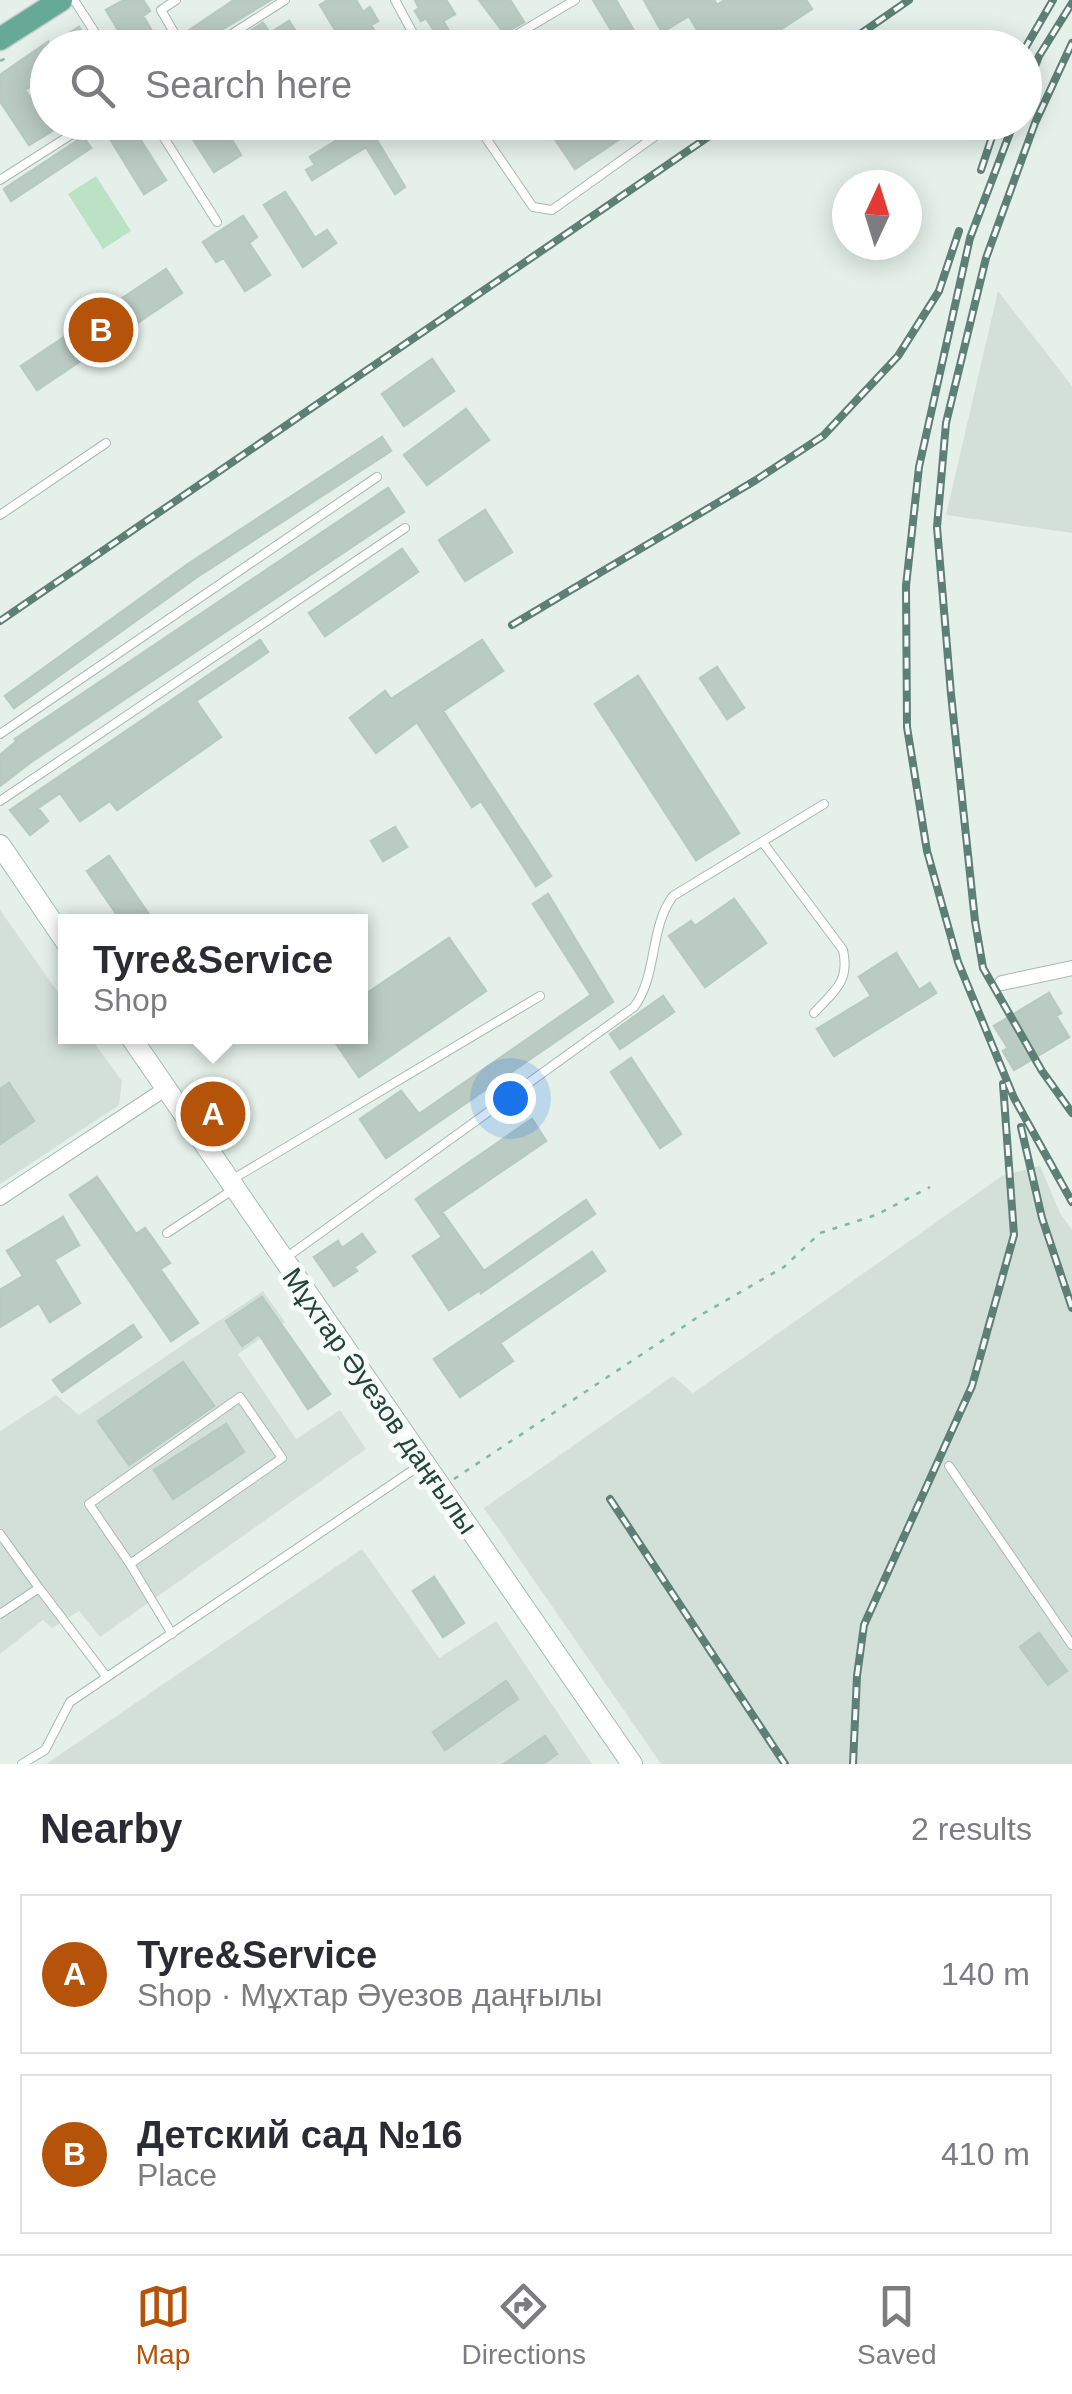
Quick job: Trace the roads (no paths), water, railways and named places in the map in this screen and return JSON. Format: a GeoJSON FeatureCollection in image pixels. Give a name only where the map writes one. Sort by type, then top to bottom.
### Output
{"type":"FeatureCollection","features":[{"type":"Feature","properties":{"kind":"main road"},"geometry":{"type":"LineString","coordinates":[[4,29],[62,0]]}},
{"type":"Feature","properties":{"kind":"main road"},"geometry":{"type":"LineString","coordinates":[[0,845],[58,930]]}},
{"type":"Feature","properties":{"kind":"main road","name":"Мұхтар Әуезов даңғылы"},"geometry":{"type":"LineString","coordinates":[[135,1044],[632,1764]]}},
{"type":"Feature","properties":{"kind":"street"},"geometry":{"type":"LineString","coordinates":[[1002,983],[1072,968]]}},
{"type":"Feature","properties":{"kind":"street"},"geometry":{"type":"LineString","coordinates":[[0,1198],[165,1088]]}},
{"type":"Feature","properties":{"kind":"lane"},"geometry":{"type":"LineString","coordinates":[[74,0],[94,30]]}},
{"type":"Feature","properties":{"kind":"lane"},"geometry":{"type":"LineString","coordinates":[[173,30],[161,10],[176,0]]}},
{"type":"Feature","properties":{"kind":"lane"},"geometry":{"type":"LineString","coordinates":[[238,30],[285,0]]}},
{"type":"Feature","properties":{"kind":"lane"},"geometry":{"type":"LineString","coordinates":[[394,0],[411,30]]}},
{"type":"Feature","properties":{"kind":"lane"},"geometry":{"type":"LineString","coordinates":[[524,30],[575,0]]}},
{"type":"Feature","properties":{"kind":"lane"},"geometry":{"type":"LineString","coordinates":[[0,180],[63,140]]}},
{"type":"Feature","properties":{"kind":"lane"},"geometry":{"type":"LineString","coordinates":[[166,140],[218,222]]}},
{"type":"Feature","properties":{"kind":"lane"},"geometry":{"type":"LineString","coordinates":[[487,140],[533,207],[542,210],[552,210],[650,140]]}},
{"type":"Feature","properties":{"kind":"lane"},"geometry":{"type":"LineString","coordinates":[[0,515],[106,442]]}},
{"type":"Feature","properties":{"kind":"lane"},"geometry":{"type":"LineString","coordinates":[[0,734],[377,477]]}},
{"type":"Feature","properties":{"kind":"lane"},"geometry":{"type":"LineString","coordinates":[[0,801],[405,528]]}},
{"type":"Feature","properties":{"kind":"lane"},"geometry":{"type":"LineString","coordinates":[[283,1260],[634,1007],[644,993],[662,910],[674,896],[824,804]]}},
{"type":"Feature","properties":{"kind":"lane"},"geometry":{"type":"LineString","coordinates":[[764,844],[843,950],[846,968],[842,982],[814,1014]]}},
{"type":"Feature","properties":{"kind":"lane"},"geometry":{"type":"LineString","coordinates":[[166,1233],[232,1185],[540,996]]}},
{"type":"Feature","properties":{"kind":"lane"},"geometry":{"type":"LineString","coordinates":[[130,1564],[282,1458],[240,1398],[89,1504],[172,1634]]}},
{"type":"Feature","properties":{"kind":"lane"},"geometry":{"type":"LineString","coordinates":[[22,1764],[45,1750],[70,1702],[422,1464]]}},
{"type":"Feature","properties":{"kind":"lane"},"geometry":{"type":"LineString","coordinates":[[949,1466],[1072,1645]]}},
{"type":"Feature","properties":{"kind":"lane"},"geometry":{"type":"LineString","coordinates":[[0,1534],[106,1676]]}},
{"type":"Feature","properties":{"kind":"lane"},"geometry":{"type":"LineString","coordinates":[[0,1614],[39,1588]]}},
{"type":"Feature","properties":{"kind":"railway"},"geometry":{"type":"LineString","coordinates":[[866,30],[909,0]]}},
{"type":"Feature","properties":{"kind":"railway"},"geometry":{"type":"LineString","coordinates":[[1036,30],[1053,0]]}},
{"type":"Feature","properties":{"kind":"railway"},"geometry":{"type":"LineString","coordinates":[[1042,51],[1072,3]]}},
{"type":"Feature","properties":{"kind":"railway"},"geometry":{"type":"LineString","coordinates":[[1042,108],[1072,43]]}},
{"type":"Feature","properties":{"kind":"railway"},"geometry":{"type":"LineString","coordinates":[[0,621],[704,140]]}},
{"type":"Feature","properties":{"kind":"railway"},"geometry":{"type":"LineString","coordinates":[[981,170],[991,140]]}},
{"type":"Feature","properties":{"kind":"railway"},"geometry":{"type":"LineString","coordinates":[[1007,140],[970,238],[919,467],[906,586],[907,727],[927,851],[958,962],[1014,1098],[1072,1202]]}},
{"type":"Feature","properties":{"kind":"railway"},"geometry":{"type":"LineString","coordinates":[[1029,140],[986,258],[946,423],[937,527],[951,694],[983,968],[1042,1071],[1072,1113]]}},
{"type":"Feature","properties":{"kind":"railway"},"geometry":{"type":"LineString","coordinates":[[512,625],[823,436],[898,356],[939,291],[959,231]]}},
{"type":"Feature","properties":{"kind":"railway"},"geometry":{"type":"LineString","coordinates":[[853,1764],[864,1625],[972,1386],[1014,1235],[1003,1084]]}},
{"type":"Feature","properties":{"kind":"railway"},"geometry":{"type":"LineString","coordinates":[[1021,1127],[1042,1218],[1072,1308]]}},
{"type":"Feature","properties":{"kind":"railway"},"geometry":{"type":"LineString","coordinates":[[610,1499],[785,1764]]}},
{"type":"Feature","properties":{"kind":"place","name":"Детский сад №16"},"geometry":{"type":"Point","coordinates":[101,330]}},
{"type":"Feature","properties":{"kind":"place","name":"Tyre&Service"},"geometry":{"type":"Point","coordinates":[213,1114]}}]}
